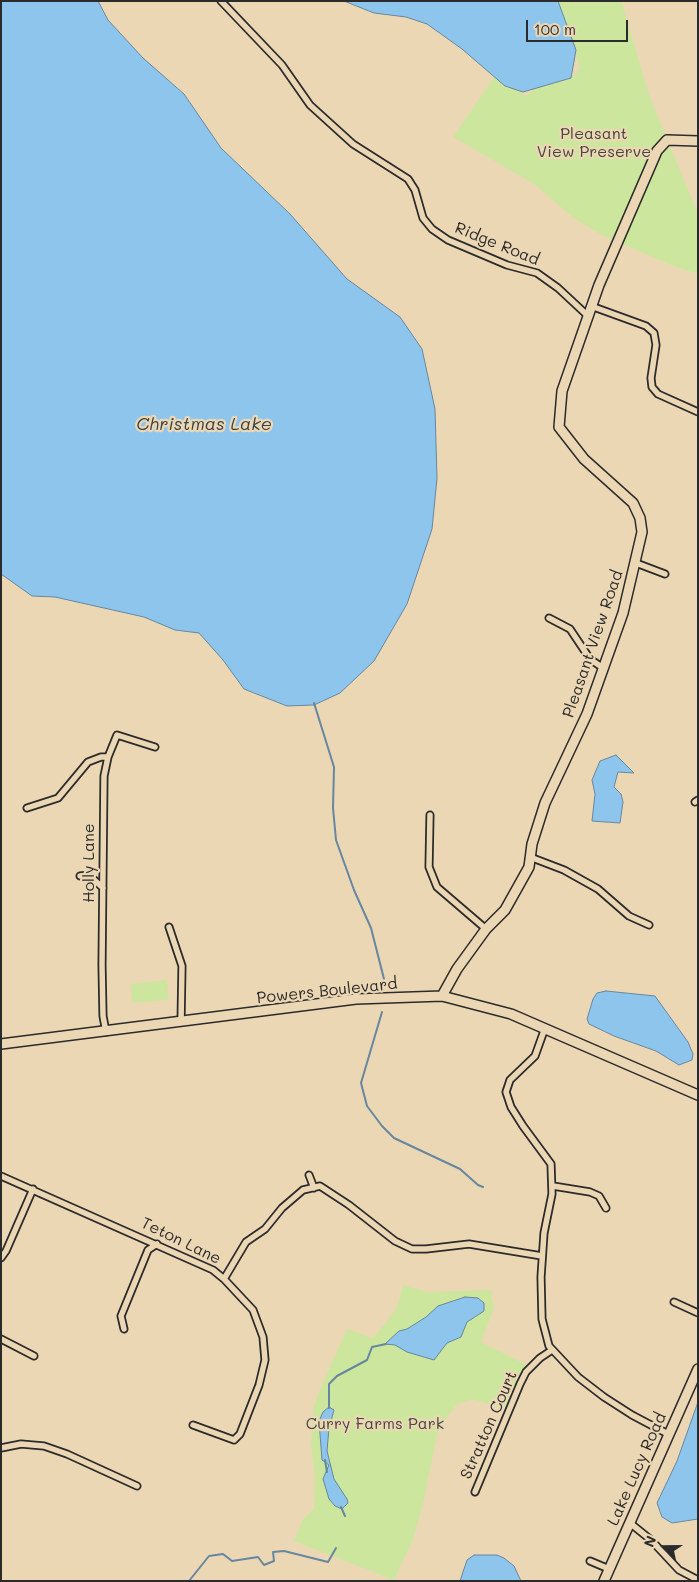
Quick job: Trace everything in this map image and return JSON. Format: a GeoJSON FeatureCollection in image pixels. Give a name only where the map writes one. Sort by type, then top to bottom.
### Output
{"type":"FeatureCollection","features":[{"type":"Feature","properties":{"kind":"street","name":"Ridge Road"},"geometry":{"type":"LineString","coordinates":[[221,1],[282,65],[310,105],[353,144],[408,179],[415,190],[423,218],[432,229],[448,240],[507,265],[537,273],[558,288],[587,315]]}},
{"type":"Feature","properties":{"kind":"street","name":"Pleasant View Road"},"geometry":{"type":"LineString","coordinates":[[442,996],[486,929],[505,910],[520,887],[529,867],[545,803],[587,714],[623,613],[642,532],[640,518],[633,503],[584,459],[559,427],[562,390],[587,315],[657,151],[667,140],[698,140]]}},
{"type":"Feature","properties":{"kind":"street"},"geometry":{"type":"LineString","coordinates":[[591,306],[646,326],[654,333],[656,345],[651,378],[652,387],[658,394],[698,412]]}},
{"type":"Feature","properties":{"kind":"street"},"geometry":{"type":"LineString","coordinates":[[636,563],[665,574]]}},
{"type":"Feature","properties":{"kind":"street"},"geometry":{"type":"LineString","coordinates":[[549,618],[570,629],[590,659],[603,668]]}},
{"type":"Feature","properties":{"kind":"street","name":"Holly Lane"},"geometry":{"type":"LineString","coordinates":[[106,1032],[102,1000],[103,792],[108,757],[117,735],[155,747]]}},
{"type":"Feature","properties":{"kind":"street"},"geometry":{"type":"LineString","coordinates":[[27,808],[58,798],[88,762],[101,757],[108,757]]}},
{"type":"Feature","properties":{"kind":"street"},"geometry":{"type":"LineString","coordinates":[[430,814],[429,867],[437,887],[486,929]]}},
{"type":"Feature","properties":{"kind":"street"},"geometry":{"type":"LineString","coordinates":[[530,857],[564,870],[590,884],[628,916],[649,925]]}},
{"type":"Feature","properties":{"kind":"street"},"geometry":{"type":"LineString","coordinates":[[80,876],[89,875],[103,888]]}},
{"type":"Feature","properties":{"kind":"street"},"geometry":{"type":"LineString","coordinates":[[169,927],[182,966],[182,1022]]}},
{"type":"Feature","properties":{"kind":"street","name":"Powers Boulevard"},"geometry":{"type":"LineString","coordinates":[[1,1044],[356,999],[442,996],[504,1012],[698,1095]]}},
{"type":"Feature","properties":{"kind":"street"},"geometry":{"type":"LineString","coordinates":[[545,1028],[535,1056],[510,1080],[506,1092],[511,1107],[522,1126],[551,1164],[553,1186],[542,1256],[542,1319],[549,1346],[578,1377],[632,1416],[668,1434]]}},
{"type":"Feature","properties":{"kind":"street"},"geometry":{"type":"LineString","coordinates":[[309,1175],[314,1188]]}},
{"type":"Feature","properties":{"kind":"street","name":"Teton Lane"},"geometry":{"type":"LineString","coordinates":[[1,1176],[213,1270],[253,1310],[263,1337],[265,1360],[259,1386],[240,1434],[234,1440],[193,1425]]}},
{"type":"Feature","properties":{"kind":"street"},"geometry":{"type":"LineString","coordinates":[[224,1279],[246,1242],[264,1228],[282,1208],[303,1190],[320,1186],[395,1241],[412,1248],[426,1249],[469,1244],[542,1256]]}},
{"type":"Feature","properties":{"kind":"street"},"geometry":{"type":"LineString","coordinates":[[553,1186],[590,1192],[600,1196],[606,1208]]}},
{"type":"Feature","properties":{"kind":"street"},"geometry":{"type":"LineString","coordinates":[[1,1258],[6,1251],[33,1189]]}},
{"type":"Feature","properties":{"kind":"street"},"geometry":{"type":"LineString","coordinates":[[124,1329],[121,1316],[148,1250],[157,1244]]}},
{"type":"Feature","properties":{"kind":"street"},"geometry":{"type":"LineString","coordinates":[[674,1302],[698,1313]]}},
{"type":"Feature","properties":{"kind":"street"},"geometry":{"type":"LineString","coordinates":[[1,1339],[22,1348],[34,1356]]}},
{"type":"Feature","properties":{"kind":"street","name":"Stratton Court"},"geometry":{"type":"LineString","coordinates":[[475,1492],[520,1384],[536,1362],[552,1350]]}},
{"type":"Feature","properties":{"kind":"street","name":"Lake Lucy Road"},"geometry":{"type":"LineString","coordinates":[[604,1581],[698,1369]]}},
{"type":"Feature","properties":{"kind":"street"},"geometry":{"type":"LineString","coordinates":[[1,1448],[20,1444],[44,1446],[67,1454],[137,1486]]}},
{"type":"Feature","properties":{"kind":"street"},"geometry":{"type":"LineString","coordinates":[[630,1523],[651,1540],[679,1570],[698,1580]]}},
{"type":"Feature","properties":{"kind":"street"},"geometry":{"type":"LineString","coordinates":[[590,1561],[609,1569]]}},
{"type":"Feature","properties":{"kind":"green space","name":"Pleasant View Preserve"},"geometry":{"type":"Polygon","coordinates":[[[558,1],[621,1],[649,95],[698,214],[698,274],[668,264],[600,234],[574,218],[534,184],[453,137],[494,77],[505,86],[519,90],[525,96],[536,88],[571,78],[580,68],[558,1]]]}},
{"type":"Feature","properties":{"kind":"green space"},"geometry":{"type":"Polygon","coordinates":[[[167,980],[168,1000],[132,1003],[131,984],[167,980]]]}},
{"type":"Feature","properties":{"kind":"green space","name":"Curry Farms Park"},"geometry":{"type":"Polygon","coordinates":[[[403,1285],[427,1292],[491,1290],[494,1308],[481,1342],[531,1367],[509,1410],[472,1399],[456,1405],[438,1430],[423,1504],[412,1542],[394,1580],[294,1541],[303,1519],[314,1509],[315,1479],[311,1443],[313,1408],[324,1380],[347,1329],[373,1338],[397,1308],[403,1285]]]}},
{"type":"Feature","properties":{"kind":"water","name":"Christmas Lake"},"geometry":{"type":"Polygon","coordinates":[[[1,1],[98,1],[108,20],[143,58],[184,94],[221,148],[290,214],[347,279],[400,317],[422,349],[435,409],[437,478],[432,529],[407,604],[374,661],[340,693],[314,705],[287,706],[244,689],[223,660],[199,633],[175,630],[144,617],[55,597],[32,596],[1,574],[1,1]]]}},
{"type":"Feature","properties":{"kind":"water"},"geometry":{"type":"Polygon","coordinates":[[[344,1],[558,1],[576,50],[571,78],[523,92],[505,86],[462,49],[427,24],[406,17],[374,13],[344,1]]]}},
{"type":"Feature","properties":{"kind":"water"},"geometry":{"type":"Polygon","coordinates":[[[616,755],[634,773],[618,772],[614,787],[621,794],[623,802],[620,823],[592,821],[595,794],[592,780],[600,761],[616,755]]]}},
{"type":"Feature","properties":{"kind":"water"},"geometry":{"type":"Polygon","coordinates":[[[606,991],[655,996],[688,1042],[693,1054],[692,1060],[679,1065],[656,1051],[614,1036],[589,1024],[587,1019],[593,999],[597,993],[606,991]]]}},
{"type":"Feature","properties":{"kind":"water"},"geometry":{"type":"Polygon","coordinates":[[[465,1297],[478,1298],[484,1303],[484,1311],[467,1322],[461,1337],[447,1343],[434,1360],[407,1352],[395,1345],[385,1344],[399,1331],[407,1329],[426,1317],[438,1306],[465,1297]]]}},
{"type":"Feature","properties":{"kind":"water"},"geometry":{"type":"Polygon","coordinates":[[[698,1402],[698,1519],[672,1523],[662,1517],[657,1503],[677,1461],[698,1402]]]}},
{"type":"Feature","properties":{"kind":"water"},"geometry":{"type":"Polygon","coordinates":[[[329,1407],[334,1410],[329,1428],[327,1451],[334,1479],[347,1499],[348,1503],[342,1509],[335,1506],[329,1499],[323,1479],[329,1465],[322,1460],[319,1421],[323,1412],[329,1407]]]}},
{"type":"Feature","properties":{"kind":"water"},"geometry":{"type":"Polygon","coordinates":[[[474,1555],[497,1555],[504,1558],[514,1566],[521,1581],[460,1581],[467,1560],[474,1555]]]}},
{"type":"Feature","properties":{"kind":"waterway"},"geometry":{"type":"LineString","coordinates":[[314,703],[334,767],[333,808],[336,840],[354,890],[371,928],[384,979]]}},
{"type":"Feature","properties":{"kind":"waterway"},"geometry":{"type":"LineString","coordinates":[[382,1012],[361,1083],[367,1106],[394,1138],[460,1169],[478,1185],[483,1187]]}},
{"type":"Feature","properties":{"kind":"waterway"},"geometry":{"type":"LineString","coordinates":[[329,1408],[329,1384],[337,1376],[367,1360],[372,1347],[386,1344]]}},
{"type":"Feature","properties":{"kind":"waterway"},"geometry":{"type":"LineString","coordinates":[[325,1460],[327,1472]]}},
{"type":"Feature","properties":{"kind":"waterway"},"geometry":{"type":"LineString","coordinates":[[341,1507],[345,1516]]}},
{"type":"Feature","properties":{"kind":"waterway"},"geometry":{"type":"LineString","coordinates":[[189,1581],[209,1556],[223,1554],[232,1561],[258,1557],[264,1565],[274,1561],[273,1552],[284,1551],[328,1562],[336,1548]]}}]}
